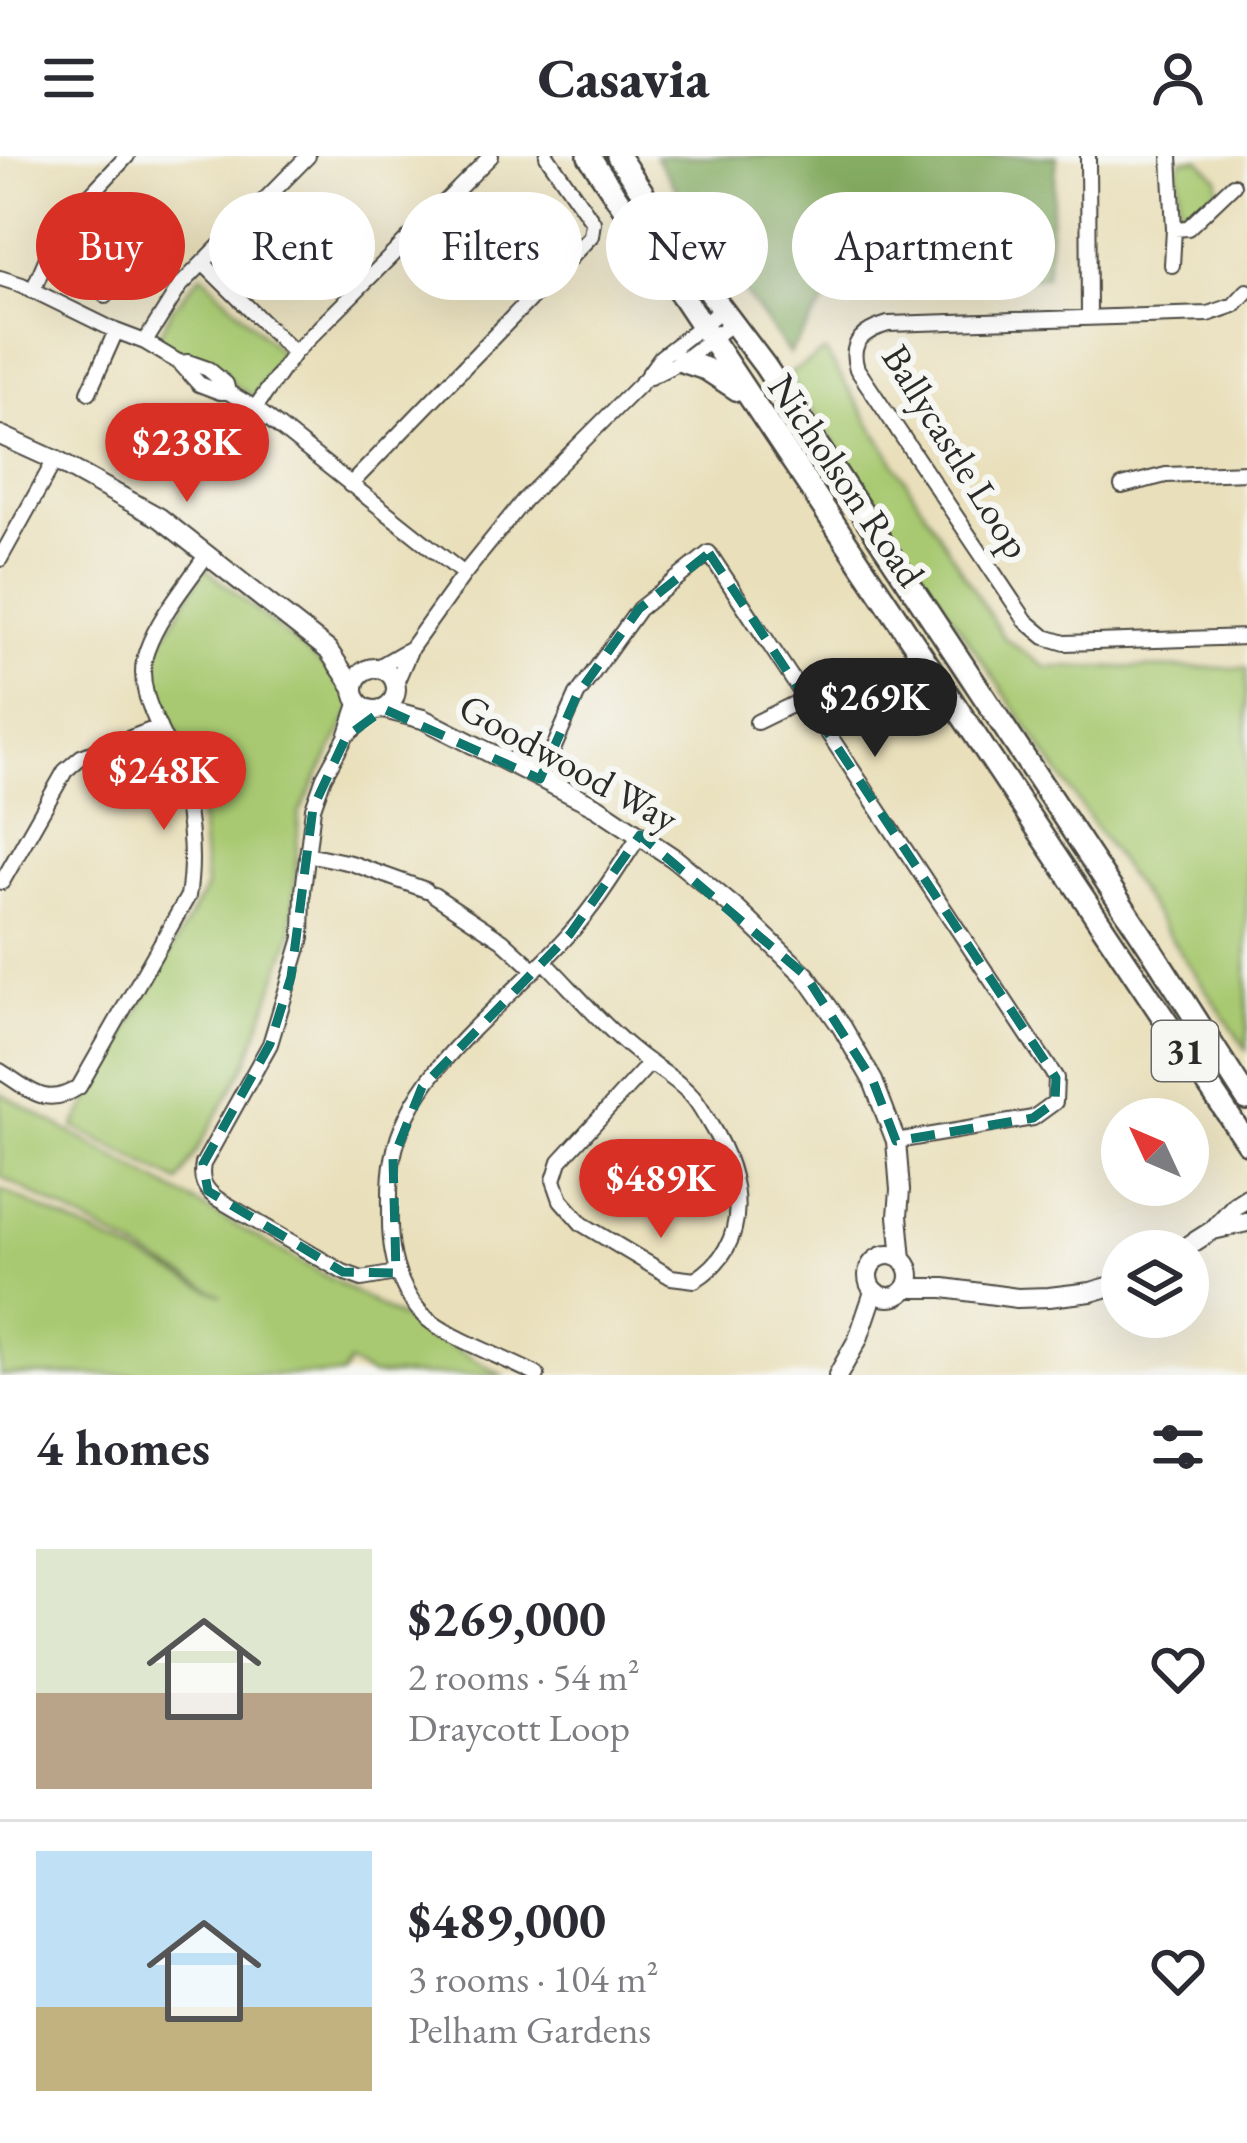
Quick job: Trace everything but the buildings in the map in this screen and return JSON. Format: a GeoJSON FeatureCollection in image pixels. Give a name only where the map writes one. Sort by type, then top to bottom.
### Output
{"type":"FeatureCollection","features":[{"type":"Feature","properties":{"kind":"main road","name":"Nicholson Road"},"geometry":{"type":"LineString","coordinates":[[589,156],[1247,1143]]}},
{"type":"Feature","properties":{"kind":"main road","name":"Nicholson Road"},"geometry":{"type":"LineString","coordinates":[[618,156],[765,366],[1247,1099]]}},
{"type":"Feature","properties":{"kind":"main road"},"geometry":{"type":"LineString","coordinates":[[682,361],[706,369],[748,398]]}},
{"type":"Feature","properties":{"kind":"street"},"geometry":{"type":"LineString","coordinates":[[92,192],[128,156]]}},
{"type":"Feature","properties":{"kind":"street"},"geometry":{"type":"LineString","coordinates":[[145,342],[180,286],[308,156]]}},
{"type":"Feature","properties":{"kind":"street"},"geometry":{"type":"LineString","coordinates":[[255,408],[294,353],[491,156]]}},
{"type":"Feature","properties":{"kind":"street"},"geometry":{"type":"LineString","coordinates":[[350,485],[591,236],[593,222],[547,156]]}},
{"type":"Feature","properties":{"kind":"street"},"geometry":{"type":"LineString","coordinates":[[1088,156],[1089,316]]}},
{"type":"Feature","properties":{"kind":"street"},"geometry":{"type":"LineString","coordinates":[[1170,156],[1172,266]]}},
{"type":"Feature","properties":{"kind":"street"},"geometry":{"type":"LineString","coordinates":[[1174,229],[1188,229],[1234,185]]}},
{"type":"Feature","properties":{"kind":"street"},"geometry":{"type":"LineString","coordinates":[[203,262],[294,353]]}},
{"type":"Feature","properties":{"kind":"street"},"geometry":{"type":"LineString","coordinates":[[27,288],[36,272]]}},
{"type":"Feature","properties":{"kind":"street"},"geometry":{"type":"LineString","coordinates":[[0,274],[145,342],[180,363],[199,384],[228,392],[255,408],[464,574]]}},
{"type":"Feature","properties":{"kind":"street","name":"Ballycastle Loop"},"geometry":{"type":"LineString","coordinates":[[1247,291],[1234,304],[1208,314],[888,324],[862,335],[853,356],[1026,621],[1045,637],[1066,643],[1247,637]]}},
{"type":"Feature","properties":{"kind":"street"},"geometry":{"type":"LineString","coordinates":[[368,702],[393,701],[411,648],[524,500],[662,357],[728,316]]}},
{"type":"Feature","properties":{"kind":"street"},"geometry":{"type":"LineString","coordinates":[[89,392],[116,331]]}},
{"type":"Feature","properties":{"kind":"street"},"geometry":{"type":"LineString","coordinates":[[645,379],[682,361],[705,332]]}},
{"type":"Feature","properties":{"kind":"street","name":"Goodwood Way"},"geometry":{"type":"LineString","coordinates":[[0,435],[160,518],[328,650],[368,702],[423,718],[597,807],[676,859],[737,910],[806,976],[873,1081],[896,1141],[905,1262]]}},
{"type":"Feature","properties":{"kind":"street"},"geometry":{"type":"LineString","coordinates":[[0,559],[55,460]]}},
{"type":"Feature","properties":{"kind":"street"},"geometry":{"type":"LineString","coordinates":[[1122,486],[1166,475],[1247,472]]}},
{"type":"Feature","properties":{"kind":"street"},"geometry":{"type":"LineString","coordinates":[[0,1071],[42,1096],[62,1098],[79,1087],[188,896],[188,822],[176,767],[145,691],[143,672],[156,630],[207,554]]}},
{"type":"Feature","properties":{"kind":"street"},"geometry":{"type":"LineString","coordinates":[[540,779],[577,695],[639,609],[709,554],[1057,1078],[1055,1102],[1033,1118],[896,1141]]}},
{"type":"Feature","properties":{"kind":"street"},"geometry":{"type":"LineString","coordinates":[[396,1273],[362,1279],[343,1272],[216,1198],[203,1184],[203,1164],[270,1044],[302,938],[313,808],[324,777],[368,702],[361,672],[411,648]]}},
{"type":"Feature","properties":{"kind":"street","name":"Goodwood Way"},"geometry":{"type":"LineString","coordinates":[[328,650],[388,671],[423,718]]}},
{"type":"Feature","properties":{"kind":"street"},"geometry":{"type":"LineString","coordinates":[[757,722],[804,699]]}},
{"type":"Feature","properties":{"kind":"street"},"geometry":{"type":"LineString","coordinates":[[2,882],[65,771],[81,757],[159,727]]}},
{"type":"Feature","properties":{"kind":"street"},"geometry":{"type":"LineString","coordinates":[[537,1375],[425,1318],[396,1273],[391,1256],[393,1159],[422,1087],[598,900],[640,835]]}},
{"type":"Feature","properties":{"kind":"street"},"geometry":{"type":"LineString","coordinates":[[307,854],[350,863],[430,893],[539,966],[633,1051],[650,1063],[692,1095],[722,1143],[738,1201],[736,1222],[715,1268],[695,1280],[671,1277],[582,1224],[561,1200],[554,1180],[560,1161],[650,1063]]}},
{"type":"Feature","properties":{"kind":"street"},"geometry":{"type":"LineString","coordinates":[[1209,1233],[1247,1198]]}},
{"type":"Feature","properties":{"kind":"street","name":"Goodwood Way"},"geometry":{"type":"LineString","coordinates":[[879,1256],[898,1216]]}},
{"type":"Feature","properties":{"kind":"street"},"geometry":{"type":"LineString","coordinates":[[1213,1231],[1247,1222]]}},
{"type":"Feature","properties":{"kind":"street"},"geometry":{"type":"LineString","coordinates":[[944,1288],[894,1255],[879,1256],[867,1273],[869,1285],[890,1292],[944,1288],[1048,1298],[1101,1289]]}},
{"type":"Feature","properties":{"kind":"street"},"geometry":{"type":"LineString","coordinates":[[838,1375],[890,1292],[910,1281],[905,1262]]}},
{"type":"Feature","properties":{"kind":"highlighted area"},"geometry":{"type":"Polygon","coordinates":[[[709,553],[1056,1078],[1055,1102],[1033,1118],[896,1141],[873,1081],[806,976],[640,835],[570,934],[422,1087],[393,1159],[396,1273],[343,1272],[208,1191],[203,1164],[270,1044],[291,977],[313,808],[346,737],[384,709],[540,779],[577,695],[639,609],[709,553]]]}},
{"type":"Feature","properties":{"kind":"green space"},"geometry":{"type":"Polygon","coordinates":[[[655,156],[1057,156],[1054,192],[792,192],[792,300],[826,300],[789,354],[750,300],[768,300],[768,192],[678,192],[655,156]]]}},
{"type":"Feature","properties":{"kind":"green space"},"geometry":{"type":"Polygon","coordinates":[[[1199,159],[1218,178],[1218,189],[1195,213],[1180,210],[1178,166],[1182,160],[1199,159]]]}},
{"type":"Feature","properties":{"kind":"green space"},"geometry":{"type":"Polygon","coordinates":[[[202,274],[209,281],[209,300],[228,300],[282,354],[253,397],[234,385],[218,365],[197,356],[185,358],[156,342],[202,274]]]}},
{"type":"Feature","properties":{"kind":"green space"},"geometry":{"type":"Polygon","coordinates":[[[825,351],[1004,638],[1045,667],[1247,668],[1247,1050],[788,375],[825,351]]]}},
{"type":"Feature","properties":{"kind":"green space"},"geometry":{"type":"Polygon","coordinates":[[[205,568],[359,696],[299,814],[292,934],[247,1062],[179,1182],[74,1127],[206,888],[196,767],[157,695],[153,655],[205,568]]]}},
{"type":"Feature","properties":{"kind":"green space"},"geometry":{"type":"Polygon","coordinates":[[[0,1093],[502,1375],[371,1375],[349,1363],[342,1375],[0,1375],[0,1189],[222,1296],[0,1176],[0,1093]]]}}]}
